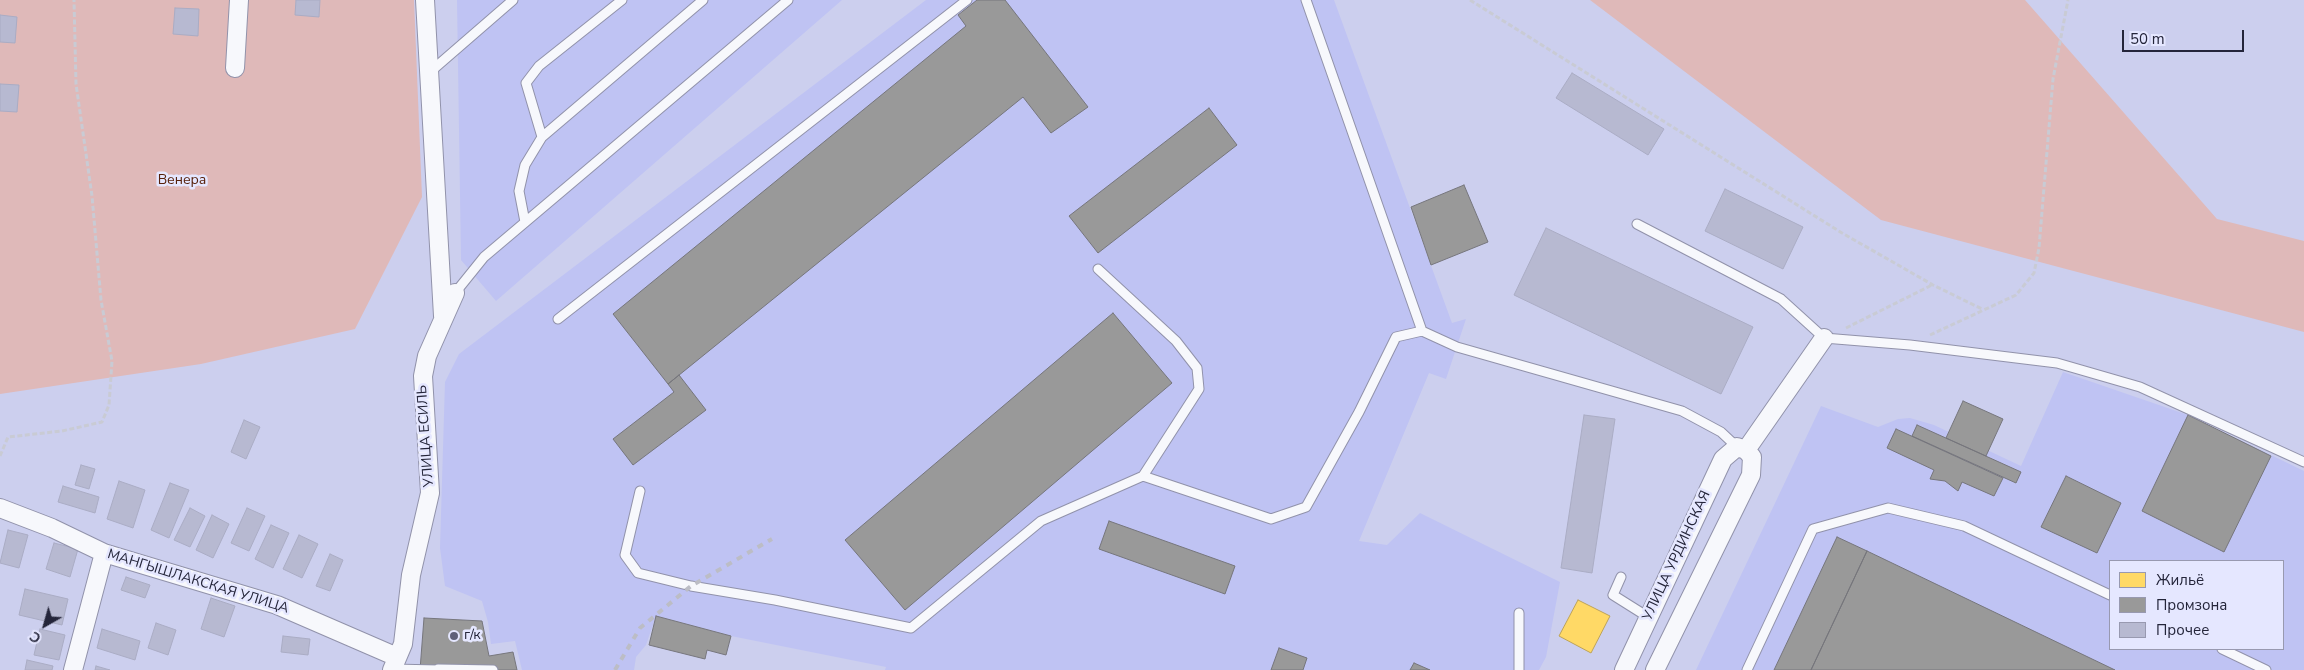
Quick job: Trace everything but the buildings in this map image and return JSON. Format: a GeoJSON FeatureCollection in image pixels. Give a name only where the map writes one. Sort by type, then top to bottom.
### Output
{"type":"FeatureCollection","features":[{"type":"Feature","properties":{"kind":"street"},"geometry":{"type":"LineString","coordinates":[[235,68],[239,0]]}},
{"type":"Feature","properties":{"kind":"street"},"geometry":{"type":"LineString","coordinates":[[425,0],[444,319]]}},
{"type":"Feature","properties":{"kind":"street","name":"УЛИЦА ЕСИЛЬ"},"geometry":{"type":"LineString","coordinates":[[393,666],[403,644],[411,575],[430,493],[423,376],[427,356],[455,293]]}},
{"type":"Feature","properties":{"kind":"street","name":"УЛИЦА УРДИНСКАЯ"},"geometry":{"type":"LineString","coordinates":[[1624,670],[1723,459],[1742,449],[1824,338]]}},
{"type":"Feature","properties":{"kind":"street"},"geometry":{"type":"LineString","coordinates":[[1655,670],[1751,475],[1752,457],[1742,449]]}},
{"type":"Feature","properties":{"kind":"street","name":"МАНГЫШЛАКСКАЯ УЛИЦА"},"geometry":{"type":"LineString","coordinates":[[0,508],[52,528],[104,553],[277,605],[393,666]]}},
{"type":"Feature","properties":{"kind":"street"},"geometry":{"type":"LineString","coordinates":[[73,670],[104,553]]}},
{"type":"Feature","properties":{"kind":"lane"},"geometry":{"type":"LineString","coordinates":[[430,72],[513,0]]}},
{"type":"Feature","properties":{"kind":"lane"},"geometry":{"type":"LineString","coordinates":[[542,137],[526,83],[540,66],[622,0]]}},
{"type":"Feature","properties":{"kind":"lane"},"geometry":{"type":"LineString","coordinates":[[525,222],[519,191],[525,165],[542,137],[703,0]]}},
{"type":"Feature","properties":{"kind":"lane"},"geometry":{"type":"LineString","coordinates":[[455,293],[484,257],[788,0]]}},
{"type":"Feature","properties":{"kind":"lane"},"geometry":{"type":"LineString","coordinates":[[558,319],[967,0]]}},
{"type":"Feature","properties":{"kind":"lane"},"geometry":{"type":"LineString","coordinates":[[1306,0],[1422,330]]}},
{"type":"Feature","properties":{"kind":"lane"},"geometry":{"type":"LineString","coordinates":[[1637,224],[1781,299],[1824,338],[1910,345],[2057,363],[2140,387],[2304,462]]}},
{"type":"Feature","properties":{"kind":"lane"},"geometry":{"type":"LineString","coordinates":[[640,491],[625,555],[638,573],[691,586],[775,600],[911,628],[1041,521],[1143,476],[1199,389],[1197,368],[1176,341],[1098,269]]}},
{"type":"Feature","properties":{"kind":"lane"},"geometry":{"type":"LineString","coordinates":[[1143,476],[1271,519],[1306,507],[1358,412],[1396,337],[1422,330],[1457,347],[1682,411],[1721,432],[1742,449]]}},
{"type":"Feature","properties":{"kind":"lane"},"geometry":{"type":"LineString","coordinates":[[1748,670],[1813,529],[1888,508],[1964,526],[2109,596]]}},
{"type":"Feature","properties":{"kind":"lane"},"geometry":{"type":"LineString","coordinates":[[1621,577],[1613,595],[1648,617]]}},
{"type":"Feature","properties":{"kind":"lane"},"geometry":{"type":"LineString","coordinates":[[1518,613],[1519,670]]}},
{"type":"Feature","properties":{"kind":"lane"},"geometry":{"type":"LineString","coordinates":[[2224,650],[2262,669]]}},
{"type":"Feature","properties":{"kind":"lane"},"geometry":{"type":"LineString","coordinates":[[393,666],[438,670],[492,670]]}},
{"type":"Feature","properties":{"kind":"path"},"geometry":{"type":"LineString","coordinates":[[0,456],[8,438],[62,431],[102,422],[109,406],[112,361],[101,300],[92,196],[76,84],[74,0]]}},
{"type":"Feature","properties":{"kind":"path"},"geometry":{"type":"LineString","coordinates":[[1470,0],[1842,233],[1933,285],[1982,309]]}},
{"type":"Feature","properties":{"kind":"path"},"geometry":{"type":"LineString","coordinates":[[1910,345],[1982,309],[2016,295],[2034,273],[2039,248],[2053,79],[2068,0]]}},
{"type":"Feature","properties":{"kind":"path"},"geometry":{"type":"LineString","coordinates":[[1824,338],[1933,285]]}},
{"type":"Feature","properties":{"kind":"shaded area"},"geometry":{"type":"Polygon","coordinates":[[[457,0],[842,0],[496,301],[461,260],[457,0]]]}},
{"type":"Feature","properties":{"kind":"shaded area"},"geometry":{"type":"Polygon","coordinates":[[[926,0],[1334,0],[1452,323],[1466,319],[1446,379],[1429,373],[1359,541],[1387,545],[1420,513],[1560,582],[1546,657],[1539,670],[885,670],[886,667],[731,636],[656,616],[646,645],[636,657],[634,670],[522,670],[515,641],[491,644],[488,622],[482,601],[445,586],[440,548],[445,382],[459,354],[926,0]]]}},
{"type":"Feature","properties":{"kind":"shaded area"},"geometry":{"type":"Polygon","coordinates":[[[2063,372],[2188,415],[2304,471],[2304,670],[1696,670],[1821,406],[1878,427],[1898,419],[1910,418],[1934,425],[2021,466],[2063,372]]]}},
{"type":"Feature","properties":{"kind":"green space","name":"Венера"},"geometry":{"type":"Polygon","coordinates":[[[0,0],[414,0],[422,197],[355,329],[201,364],[0,394],[0,0]]]}},
{"type":"Feature","properties":{"kind":"green space"},"geometry":{"type":"Polygon","coordinates":[[[1590,0],[2025,0],[2217,219],[2304,241],[2304,332],[1881,220],[1590,0]]]}},
{"type":"Feature","properties":{"kind":"railway"},"geometry":{"type":"LineString","coordinates":[[615,670],[640,628],[691,586],[772,539]]}},
{"type":"Feature","properties":{"kind":"place","name":"г/к"},"geometry":{"type":"Point","coordinates":[454,636]}}]}
